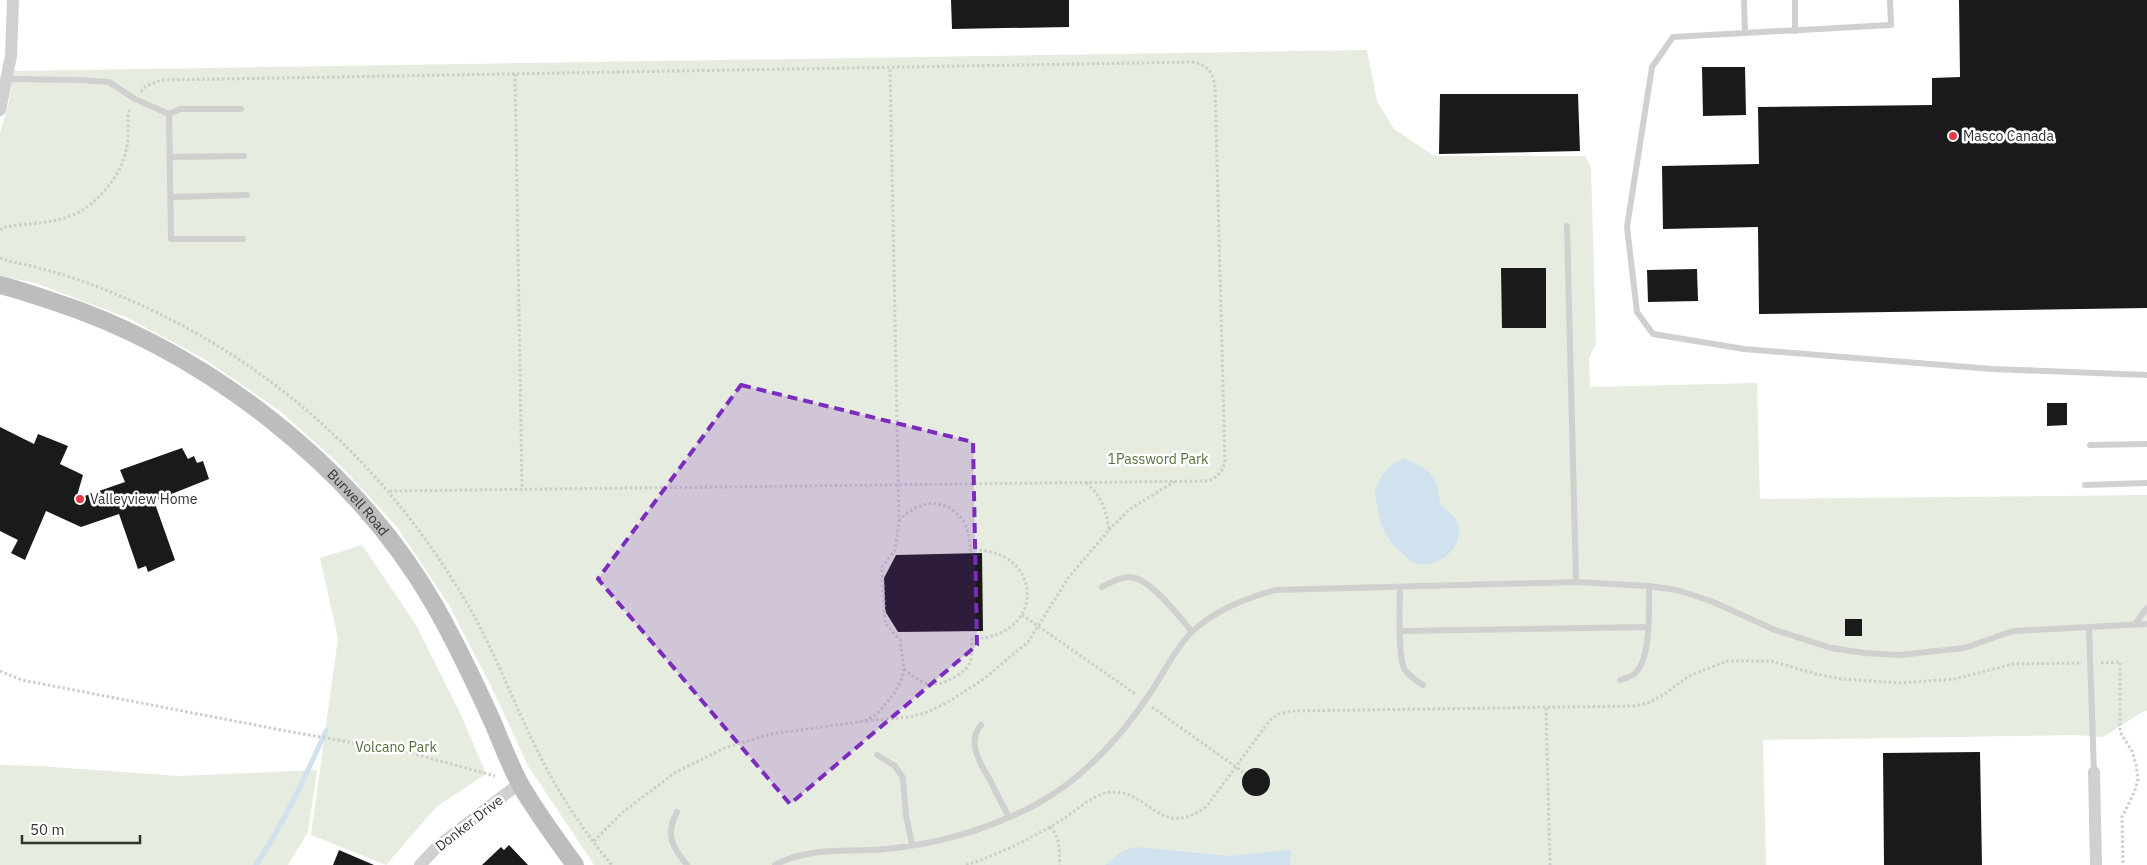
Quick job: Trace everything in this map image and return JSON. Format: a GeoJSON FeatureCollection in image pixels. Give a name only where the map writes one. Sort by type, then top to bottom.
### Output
{"type":"FeatureCollection","features":[{"type":"Feature","properties":{"kind":"main road","name":"Burwell Road"},"geometry":{"type":"LineString","coordinates":[[0,285],[86,312],[152,342],[239,394],[325,467],[368,514],[422,584],[450,633],[520,783],[575,865]]}},
{"type":"Feature","properties":{"kind":"street"},"geometry":{"type":"LineString","coordinates":[[0,110],[11,56],[12,0]]}},
{"type":"Feature","properties":{"kind":"street"},"geometry":{"type":"LineString","coordinates":[[2094,772],[2096,865]]}},
{"type":"Feature","properties":{"kind":"street","name":"Donker Drive"},"geometry":{"type":"LineString","coordinates":[[420,865],[438,846],[520,783]]}},
{"type":"Feature","properties":{"kind":"lane"},"geometry":{"type":"LineString","coordinates":[[1744,0],[1745,33]]}},
{"type":"Feature","properties":{"kind":"lane"},"geometry":{"type":"LineString","coordinates":[[1796,0],[1796,31]]}},
{"type":"Feature","properties":{"kind":"lane"},"geometry":{"type":"LineString","coordinates":[[1890,0],[1891,26],[1673,37],[1652,67],[1627,227],[1637,312],[1653,334],[1744,349],[1992,369],[2147,375]]}},
{"type":"Feature","properties":{"kind":"lane"},"geometry":{"type":"LineString","coordinates":[[7,79],[109,82],[135,99],[169,114],[180,109],[241,109]]}},
{"type":"Feature","properties":{"kind":"lane"},"geometry":{"type":"LineString","coordinates":[[169,114],[171,240],[243,239]]}},
{"type":"Feature","properties":{"kind":"lane"},"geometry":{"type":"LineString","coordinates":[[169,157],[244,156]]}},
{"type":"Feature","properties":{"kind":"lane"},"geometry":{"type":"LineString","coordinates":[[170,197],[247,195]]}},
{"type":"Feature","properties":{"kind":"lane"},"geometry":{"type":"LineString","coordinates":[[1567,226],[1576,582]]}},
{"type":"Feature","properties":{"kind":"lane"},"geometry":{"type":"LineString","coordinates":[[2090,445],[2147,444]]}},
{"type":"Feature","properties":{"kind":"lane"},"geometry":{"type":"LineString","coordinates":[[2085,484],[2147,483]]}},
{"type":"Feature","properties":{"kind":"lane"},"geometry":{"type":"LineString","coordinates":[[1102,588],[1117,580],[1135,578],[1149,586],[1164,600],[1192,632]]}},
{"type":"Feature","properties":{"kind":"lane"},"geometry":{"type":"LineString","coordinates":[[775,865],[793,857],[826,850],[885,849],[961,835],[1035,804],[1079,775],[1103,754],[1145,701],[1192,632],[1233,604],[1275,590],[1576,582],[1649,586],[1678,590],[1711,601],[1797,638],[1831,648],[1899,655],[1964,648],[2013,631],[2031,628],[2088,628],[2147,624]]}},
{"type":"Feature","properties":{"kind":"lane"},"geometry":{"type":"LineString","coordinates":[[1620,680],[1637,672],[1641,664],[1648,627],[1649,586]]}},
{"type":"Feature","properties":{"kind":"lane"},"geometry":{"type":"LineString","coordinates":[[1400,587],[1401,656],[1404,669],[1412,678],[1423,685]]}},
{"type":"Feature","properties":{"kind":"lane"},"geometry":{"type":"LineString","coordinates":[[2136,624],[2147,608]]}},
{"type":"Feature","properties":{"kind":"lane"},"geometry":{"type":"LineString","coordinates":[[1400,631],[1648,627]]}},
{"type":"Feature","properties":{"kind":"lane"},"geometry":{"type":"LineString","coordinates":[[2088,628],[2094,772]]}},
{"type":"Feature","properties":{"kind":"lane"},"geometry":{"type":"LineString","coordinates":[[981,725],[975,739],[976,753],[1008,816]]}},
{"type":"Feature","properties":{"kind":"lane"},"geometry":{"type":"LineString","coordinates":[[876,754],[894,766],[903,778],[906,815],[912,845]]}},
{"type":"Feature","properties":{"kind":"lane"},"geometry":{"type":"LineString","coordinates":[[676,812],[670,824],[672,839],[678,854],[687,865]]}},
{"type":"Feature","properties":{"kind":"path"},"geometry":{"type":"LineString","coordinates":[[0,230],[5,227],[74,215],[91,204],[105,190],[122,163],[128,135],[128,113],[135,99],[146,86],[161,80],[1192,62],[1203,64],[1209,69],[1216,86],[1225,462],[1219,476],[1208,481],[388,491]]}},
{"type":"Feature","properties":{"kind":"path"},"geometry":{"type":"LineString","coordinates":[[865,721],[878,713],[888,702],[902,679],[904,669],[900,640],[885,623],[882,567],[895,550],[899,522],[890,68]]}},
{"type":"Feature","properties":{"kind":"path"},"geometry":{"type":"LineString","coordinates":[[515,74],[522,489]]}},
{"type":"Feature","properties":{"kind":"path"},"geometry":{"type":"LineString","coordinates":[[594,841],[618,817],[676,772],[727,747],[771,734],[910,717],[928,712],[950,701],[985,678],[1028,642],[1069,577],[1109,530],[1130,509],[1175,481]]}},
{"type":"Feature","properties":{"kind":"path"},"geometry":{"type":"LineString","coordinates":[[1085,482],[1095,491],[1105,507],[1109,530]]}},
{"type":"Feature","properties":{"kind":"path"},"geometry":{"type":"LineString","coordinates":[[899,522],[906,513],[918,506],[935,503],[948,506],[958,513],[965,524],[970,539],[970,550],[983,550],[1009,558],[1026,582],[1028,594],[1022,615],[1002,633],[989,638],[972,639],[971,659],[965,670],[943,684],[932,685],[918,681],[904,669]]}},
{"type":"Feature","properties":{"kind":"path"},"geometry":{"type":"LineString","coordinates":[[1022,615],[1243,772]]}},
{"type":"Feature","properties":{"kind":"path"},"geometry":{"type":"LineString","coordinates":[[966,865],[1002,852],[1050,827],[1088,801],[1105,793],[1121,792],[1136,798],[1158,814],[1169,818],[1183,818],[1196,814],[1207,806],[1270,720],[1279,714],[1291,711],[1634,706],[1648,703],[1690,676],[1710,666],[1727,661],[1771,661],[1816,674],[1842,679],[1900,683],[1955,679],[2013,664],[2120,662],[2120,732],[2132,751],[2138,779],[2134,793],[2122,817],[2123,865]]}},
{"type":"Feature","properties":{"kind":"path"},"geometry":{"type":"LineString","coordinates":[[0,672],[22,680],[411,753],[494,776]]}},
{"type":"Feature","properties":{"kind":"path"},"geometry":{"type":"LineString","coordinates":[[1546,708],[1550,865]]}},
{"type":"Feature","properties":{"kind":"path"},"geometry":{"type":"LineString","coordinates":[[1050,827],[1059,839],[1060,865]]}},
{"type":"Feature","properties":{"kind":"highlighted area"},"geometry":{"type":"Polygon","coordinates":[[[741,385],[973,442],[977,645],[790,804],[598,579],[741,385]]]}},
{"type":"Feature","properties":{"kind":"green space","name":"1Password Park"},"geometry":{"type":"Polygon","coordinates":[[[1367,50],[1377,101],[1394,129],[1434,156],[1585,156],[1591,167],[1596,344],[1589,358],[1590,387],[1757,383],[1760,499],[2147,495],[2147,711],[2144,711],[2103,737],[2076,735],[1763,740],[1766,865],[594,865],[528,766],[493,690],[449,605],[397,527],[339,464],[280,411],[206,360],[128,318],[35,283],[0,276],[0,133],[8,105],[14,71],[1367,50]]]}},
{"type":"Feature","properties":{"kind":"green space","name":"Volcano Park"},"geometry":{"type":"Polygon","coordinates":[[[362,545],[416,625],[462,717],[486,774],[436,807],[386,865],[311,835],[338,638],[320,558],[362,545]]]}},
{"type":"Feature","properties":{"kind":"green space"},"geometry":{"type":"Polygon","coordinates":[[[0,765],[179,776],[317,770],[308,832],[288,865],[0,865],[0,765]]]}},
{"type":"Feature","properties":{"kind":"water"},"geometry":{"type":"Polygon","coordinates":[[[1403,458],[1426,469],[1434,479],[1440,504],[1455,518],[1459,529],[1455,546],[1449,554],[1433,563],[1415,563],[1410,560],[1389,540],[1380,520],[1375,491],[1380,478],[1403,458]]]}},
{"type":"Feature","properties":{"kind":"water"},"geometry":{"type":"Polygon","coordinates":[[[1135,847],[1230,856],[1291,850],[1290,865],[1105,865],[1123,851],[1135,847]]]}},
{"type":"Feature","properties":{"kind":"building"},"geometry":{"type":"Polygon","coordinates":[[[951,0],[1069,0],[1069,27],[952,29],[951,0]]]}},
{"type":"Feature","properties":{"kind":"building","name":"Masco Canada"},"geometry":{"type":"Polygon","coordinates":[[[1959,0],[2147,0],[2147,308],[1759,314],[1758,227],[1663,229],[1662,166],[1759,164],[1758,107],[1932,105],[1932,78],[1960,77],[1959,0]]]}},
{"type":"Feature","properties":{"kind":"building"},"geometry":{"type":"Polygon","coordinates":[[[1702,67],[1745,67],[1746,115],[1703,116],[1702,67]]]}},
{"type":"Feature","properties":{"kind":"building"},"geometry":{"type":"Polygon","coordinates":[[[1440,94],[1578,94],[1580,151],[1439,154],[1440,94]]]}},
{"type":"Feature","properties":{"kind":"building"},"geometry":{"type":"Polygon","coordinates":[[[1501,268],[1546,268],[1546,328],[1502,328],[1501,268]]]}},
{"type":"Feature","properties":{"kind":"building"},"geometry":{"type":"Polygon","coordinates":[[[1697,269],[1698,301],[1648,302],[1647,270],[1697,269]]]}},
{"type":"Feature","properties":{"kind":"building"},"geometry":{"type":"Polygon","coordinates":[[[2047,403],[2067,403],[2067,425],[2047,426],[2047,403]]]}},
{"type":"Feature","properties":{"kind":"building","name":"Valleyview Home"},"geometry":{"type":"Polygon","coordinates":[[[0,427],[34,444],[38,434],[68,446],[60,464],[83,475],[76,499],[125,482],[120,470],[182,448],[188,459],[194,456],[197,463],[203,461],[209,479],[154,501],[175,560],[148,572],[146,566],[138,569],[119,514],[81,527],[46,511],[25,560],[11,553],[18,540],[0,531],[0,427]]]}},
{"type":"Feature","properties":{"kind":"building"},"geometry":{"type":"Polygon","coordinates":[[[982,553],[983,631],[898,632],[885,611],[884,578],[896,555],[982,553]]]}},
{"type":"Feature","properties":{"kind":"building"},"geometry":{"type":"Polygon","coordinates":[[[1845,619],[1862,619],[1862,636],[1845,636],[1845,619]]]}},
{"type":"Feature","properties":{"kind":"building"},"geometry":{"type":"Polygon","coordinates":[[[1980,752],[1982,865],[1884,865],[1883,753],[1980,752]]]}},
{"type":"Feature","properties":{"kind":"building"},"geometry":{"type":"Polygon","coordinates":[[[1256,768],[1266,772],[1270,782],[1266,792],[1256,796],[1246,792],[1242,782],[1246,772],[1256,768]]]}},
{"type":"Feature","properties":{"kind":"building"},"geometry":{"type":"Polygon","coordinates":[[[509,845],[528,865],[482,865],[501,847],[504,850],[509,845]]]}},
{"type":"Feature","properties":{"kind":"building"},"geometry":{"type":"Polygon","coordinates":[[[339,850],[374,865],[333,865],[339,850]]]}},
{"type":"Feature","properties":{"kind":"waterway"},"geometry":{"type":"LineString","coordinates":[[256,865],[285,816],[326,731]]}},
{"type":"Feature","properties":{"kind":"place","name":"Masco Canada"},"geometry":{"type":"Point","coordinates":[1953,136]}},
{"type":"Feature","properties":{"kind":"place","name":"Valleyview Home"},"geometry":{"type":"Point","coordinates":[80,499]}}]}
